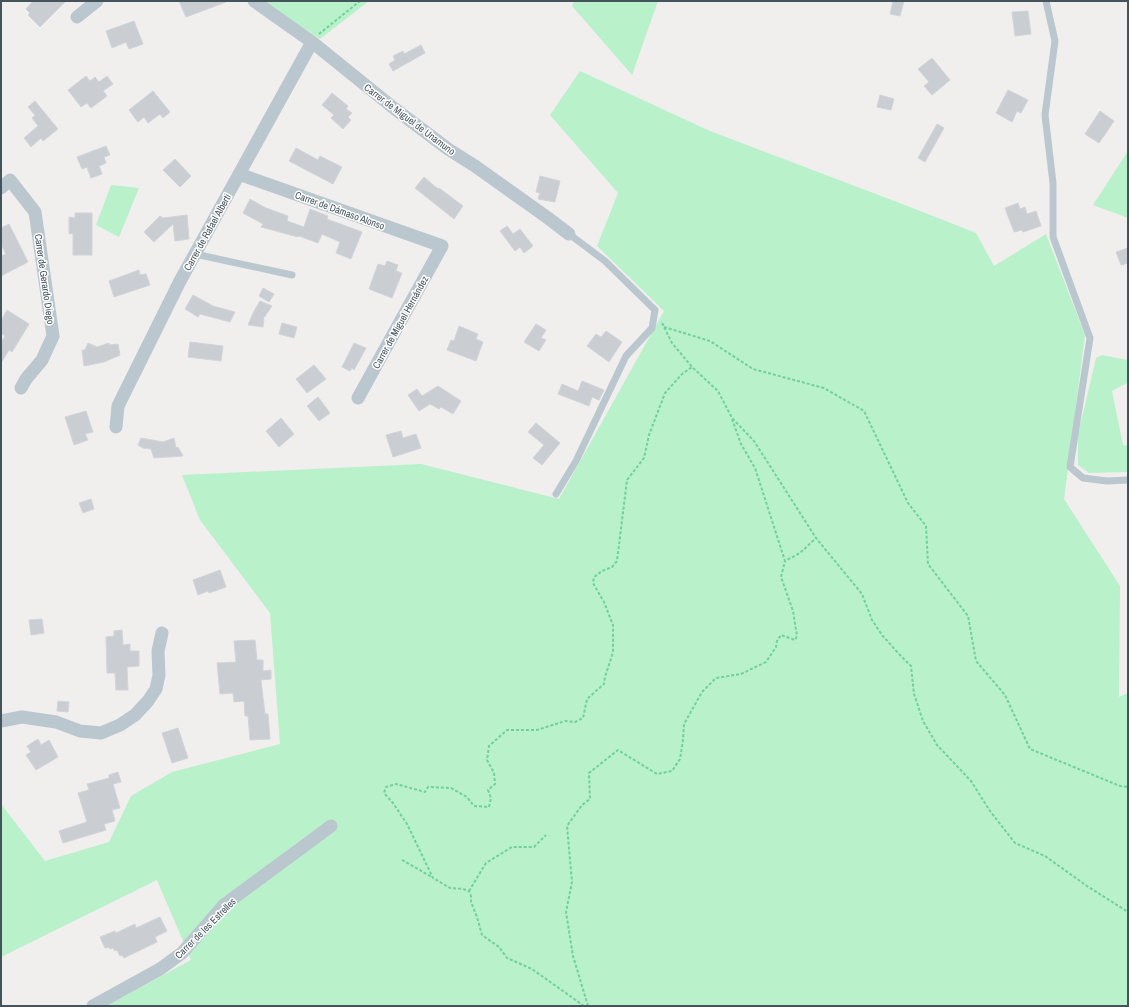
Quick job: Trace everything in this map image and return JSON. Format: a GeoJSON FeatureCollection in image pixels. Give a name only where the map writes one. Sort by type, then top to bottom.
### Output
{"type":"FeatureCollection","features":[{"type":"Feature","properties":{"kind":"street"},"geometry":{"type":"LineString","coordinates":[[77,17],[97,1]]}},
{"type":"Feature","properties":{"kind":"street","name":"Carrer de Miguel de Unamuno"},"geometry":{"type":"LineString","coordinates":[[254,1],[312,42],[395,109],[442,144],[569,234]]}},
{"type":"Feature","properties":{"kind":"street","name":"Carrer de Rafael Alberti"},"geometry":{"type":"LineString","coordinates":[[116,427],[118,406],[180,281],[312,42]]}},
{"type":"Feature","properties":{"kind":"street","name":"Carrer de Dámaso Alonso"},"geometry":{"type":"LineString","coordinates":[[239,174],[442,246]]}},
{"type":"Feature","properties":{"kind":"street","name":"Carrer de Gerardo Diego"},"geometry":{"type":"LineString","coordinates":[[1,188],[10,180],[35,212],[53,336],[42,360],[26,379],[21,388]]}},
{"type":"Feature","properties":{"kind":"street","name":"Carrer de Miguel Hernández"},"geometry":{"type":"LineString","coordinates":[[358,398],[442,246]]}},
{"type":"Feature","properties":{"kind":"street"},"geometry":{"type":"LineString","coordinates":[[1,721],[22,717],[56,722],[80,731],[101,733],[120,725],[135,715],[148,701],[156,689],[159,675],[158,652],[162,633]]}},
{"type":"Feature","properties":{"kind":"street","name":"Carrer de les Estrelles"},"geometry":{"type":"LineString","coordinates":[[93,1006],[160,969],[182,953],[224,906],[331,826]]}},
{"type":"Feature","properties":{"kind":"lane"},"geometry":{"type":"LineString","coordinates":[[1046,1],[1055,41],[1045,115],[1053,184],[1054,237],[1090,338],[1070,467],[1083,478],[1107,481],[1128,480]]}},
{"type":"Feature","properties":{"kind":"lane"},"geometry":{"type":"LineString","coordinates":[[556,494],[576,461],[626,356],[652,328],[655,310],[605,261],[569,234]]}},
{"type":"Feature","properties":{"kind":"lane"},"geometry":{"type":"LineString","coordinates":[[195,254],[292,275]]}},
{"type":"Feature","properties":{"kind":"path"},"geometry":{"type":"LineString","coordinates":[[312,42],[360,1]]}},
{"type":"Feature","properties":{"kind":"path"},"geometry":{"type":"LineString","coordinates":[[588,1006],[573,956],[566,912],[572,882],[567,826],[582,805],[590,799],[589,773],[618,750],[657,774],[672,771],[680,759],[684,724],[702,692],[716,678],[741,674],[766,662],[781,636],[794,640],[797,636],[793,611],[781,577],[785,561],[755,468],[741,444],[732,418],[718,391],[692,367],[672,343],[655,310]]}},
{"type":"Feature","properties":{"kind":"path"},"geometry":{"type":"LineString","coordinates":[[664,327],[710,341],[753,369],[824,388],[864,411],[908,504],[926,526],[928,564],[968,616],[976,660],[1005,695],[1030,749],[1120,786],[1128,787]]}},
{"type":"Feature","properties":{"kind":"path"},"geometry":{"type":"LineString","coordinates":[[433,878],[407,824],[384,793],[386,787],[396,784],[424,792],[428,787],[451,788],[467,797],[474,806],[488,807],[491,798],[488,790],[495,784],[494,773],[487,760],[489,746],[507,730],[537,730],[565,721],[575,722],[582,718],[587,699],[604,684],[613,652],[614,625],[604,602],[593,583],[594,577],[602,571],[612,567],[617,561],[627,480],[644,458],[649,434],[664,393],[682,374],[692,367]]}},
{"type":"Feature","properties":{"kind":"path"},"geometry":{"type":"LineString","coordinates":[[732,418],[754,442],[816,538],[862,594],[872,620],[882,635],[911,666],[914,694],[923,721],[937,745],[971,781],[990,811],[1015,843],[1045,856],[1087,886],[1128,912]]}},
{"type":"Feature","properties":{"kind":"path"},"geometry":{"type":"LineString","coordinates":[[785,561],[800,553],[816,538]]}},
{"type":"Feature","properties":{"kind":"path"},"geometry":{"type":"LineString","coordinates":[[469,891],[486,863],[512,847],[534,847],[546,835]]}},
{"type":"Feature","properties":{"kind":"path"},"geometry":{"type":"LineString","coordinates":[[402,860],[450,888],[469,891]]}},
{"type":"Feature","properties":{"kind":"path"},"geometry":{"type":"LineString","coordinates":[[469,891],[482,936],[499,947],[507,958],[532,969],[584,1006]]}},
{"type":"Feature","properties":{"kind":"green space"},"geometry":{"type":"Polygon","coordinates":[[[262,1],[369,1],[320,39],[262,1]]]}},
{"type":"Feature","properties":{"kind":"green space"},"geometry":{"type":"Polygon","coordinates":[[[574,1],[658,1],[632,75],[572,6],[574,1]]]}},
{"type":"Feature","properties":{"kind":"green space"},"geometry":{"type":"Polygon","coordinates":[[[580,71],[710,131],[976,233],[994,266],[1046,234],[1085,335],[1064,499],[1120,586],[1119,697],[1128,693],[1128,1006],[106,1006],[191,960],[157,880],[1,957],[1,804],[45,861],[109,842],[131,796],[172,772],[280,744],[270,613],[200,520],[182,475],[421,464],[559,499],[664,311],[597,246],[618,193],[550,115],[580,71]]]}},
{"type":"Feature","properties":{"kind":"green space"},"geometry":{"type":"Polygon","coordinates":[[[1128,151],[1128,218],[1093,205],[1128,151]]]}},
{"type":"Feature","properties":{"kind":"green space"},"geometry":{"type":"Polygon","coordinates":[[[111,185],[139,188],[119,237],[96,225],[111,185]]]}},
{"type":"Feature","properties":{"kind":"green space"},"geometry":{"type":"Polygon","coordinates":[[[1102,355],[1128,360],[1127,383],[1112,391],[1123,445],[1128,446],[1128,472],[1089,473],[1078,465],[1078,435],[1096,358],[1102,355]]]}},
{"type":"Feature","properties":{"kind":"building"},"geometry":{"type":"Polygon","coordinates":[[[33,1],[66,1],[40,27],[28,15],[30,13],[26,9],[33,1]]]}},
{"type":"Feature","properties":{"kind":"building"},"geometry":{"type":"Polygon","coordinates":[[[179,1],[226,1],[226,2],[186,17],[179,1]]]}},
{"type":"Feature","properties":{"kind":"building"},"geometry":{"type":"Polygon","coordinates":[[[893,1],[904,1],[900,16],[890,14],[893,1]]]}},
{"type":"Feature","properties":{"kind":"building"},"geometry":{"type":"Polygon","coordinates":[[[1028,11],[1031,34],[1015,36],[1012,12],[1028,11]]]}},
{"type":"Feature","properties":{"kind":"building"},"geometry":{"type":"Polygon","coordinates":[[[134,21],[143,44],[129,49],[126,42],[112,48],[106,31],[134,21]]]}},
{"type":"Feature","properties":{"kind":"building"},"geometry":{"type":"Polygon","coordinates":[[[421,45],[425,53],[393,71],[389,64],[395,60],[393,56],[403,51],[404,54],[421,45]]]}},
{"type":"Feature","properties":{"kind":"building"},"geometry":{"type":"Polygon","coordinates":[[[932,58],[950,80],[932,95],[924,86],[929,82],[918,69],[932,58]]]}},
{"type":"Feature","properties":{"kind":"building"},"geometry":{"type":"Polygon","coordinates":[[[86,76],[90,81],[95,77],[99,82],[107,76],[113,84],[103,91],[107,96],[91,108],[87,103],[81,107],[68,90],[86,76]]]}},
{"type":"Feature","properties":{"kind":"building"},"geometry":{"type":"Polygon","coordinates":[[[1008,90],[1028,100],[1021,113],[1017,111],[1012,122],[996,113],[1008,90]]]}},
{"type":"Feature","properties":{"kind":"building"},"geometry":{"type":"Polygon","coordinates":[[[153,91],[170,112],[163,118],[160,114],[148,123],[144,117],[138,122],[129,110],[153,91]]]}},
{"type":"Feature","properties":{"kind":"building"},"geometry":{"type":"Polygon","coordinates":[[[332,93],[348,106],[346,109],[352,113],[348,117],[351,120],[343,129],[331,118],[334,115],[322,105],[332,93]]]}},
{"type":"Feature","properties":{"kind":"building"},"geometry":{"type":"Polygon","coordinates":[[[880,95],[894,99],[891,110],[877,107],[880,95]]]}},
{"type":"Feature","properties":{"kind":"building"},"geometry":{"type":"Polygon","coordinates":[[[35,101],[58,129],[43,141],[41,138],[31,147],[24,138],[38,126],[32,118],[35,115],[28,107],[35,101]]]}},
{"type":"Feature","properties":{"kind":"building"},"geometry":{"type":"Polygon","coordinates":[[[1100,111],[1114,121],[1099,143],[1085,134],[1100,111]]]}},
{"type":"Feature","properties":{"kind":"building"},"geometry":{"type":"Polygon","coordinates":[[[937,124],[944,128],[925,162],[918,158],[937,124]]]}},
{"type":"Feature","properties":{"kind":"building"},"geometry":{"type":"Polygon","coordinates":[[[106,146],[110,155],[104,157],[106,163],[99,166],[102,174],[91,178],[87,167],[82,169],[77,157],[106,146]]]}},
{"type":"Feature","properties":{"kind":"building"},"geometry":{"type":"Polygon","coordinates":[[[296,148],[318,160],[320,156],[342,167],[333,184],[289,161],[296,148]]]}},
{"type":"Feature","properties":{"kind":"building"},"geometry":{"type":"Polygon","coordinates":[[[175,159],[191,176],[180,187],[163,170],[175,159]]]}},
{"type":"Feature","properties":{"kind":"building"},"geometry":{"type":"Polygon","coordinates":[[[540,176],[560,181],[555,202],[538,199],[540,193],[536,192],[540,176]]]}},
{"type":"Feature","properties":{"kind":"building"},"geometry":{"type":"Polygon","coordinates":[[[424,177],[438,189],[439,188],[463,206],[454,219],[415,188],[424,177]]]}},
{"type":"Feature","properties":{"kind":"building"},"geometry":{"type":"Polygon","coordinates":[[[250,199],[266,208],[288,216],[287,221],[304,227],[310,209],[328,216],[327,219],[362,232],[351,259],[336,253],[340,242],[322,234],[318,243],[299,236],[298,237],[261,227],[263,224],[243,213],[250,199]]]}},
{"type":"Feature","properties":{"kind":"building"},"geometry":{"type":"Polygon","coordinates":[[[1018,203],[1020,209],[1025,207],[1027,214],[1036,211],[1041,226],[1023,232],[1022,230],[1014,232],[1005,208],[1018,203]]]}},
{"type":"Feature","properties":{"kind":"building"},"geometry":{"type":"Polygon","coordinates":[[[75,213],[92,213],[92,255],[73,255],[73,233],[69,234],[69,217],[75,218],[75,213]]]}},
{"type":"Feature","properties":{"kind":"building"},"geometry":{"type":"Polygon","coordinates":[[[187,215],[189,239],[175,241],[173,224],[154,242],[144,232],[160,216],[163,218],[187,215]]]}},
{"type":"Feature","properties":{"kind":"building"},"geometry":{"type":"Polygon","coordinates":[[[9,224],[28,262],[1,276],[1,256],[6,254],[1,244],[1,228],[9,224]]]}},
{"type":"Feature","properties":{"kind":"building"},"geometry":{"type":"Polygon","coordinates":[[[507,226],[513,234],[520,229],[533,246],[524,253],[520,247],[515,251],[500,231],[507,226]]]}},
{"type":"Feature","properties":{"kind":"building"},"geometry":{"type":"Polygon","coordinates":[[[1128,248],[1128,263],[1121,265],[1116,252],[1128,248]]]}},
{"type":"Feature","properties":{"kind":"building"},"geometry":{"type":"Polygon","coordinates":[[[387,261],[398,265],[396,271],[402,273],[392,298],[369,289],[378,264],[385,266],[387,261]]]}},
{"type":"Feature","properties":{"kind":"building"},"geometry":{"type":"Polygon","coordinates":[[[139,270],[140,275],[146,274],[150,285],[114,297],[109,281],[139,270]]]}},
{"type":"Feature","properties":{"kind":"building"},"geometry":{"type":"Polygon","coordinates":[[[263,288],[274,294],[269,302],[259,296],[263,288]]]}},
{"type":"Feature","properties":{"kind":"building"},"geometry":{"type":"Polygon","coordinates":[[[193,295],[213,306],[235,312],[230,322],[200,314],[198,317],[185,309],[193,295]]]}},
{"type":"Feature","properties":{"kind":"building"},"geometry":{"type":"Polygon","coordinates":[[[260,301],[272,306],[263,319],[263,327],[248,325],[253,313],[260,301]]]}},
{"type":"Feature","properties":{"kind":"building"},"geometry":{"type":"Polygon","coordinates":[[[7,310],[29,324],[12,352],[9,350],[1,363],[1,343],[5,336],[1,333],[1,321],[7,310]]]}},
{"type":"Feature","properties":{"kind":"building"},"geometry":{"type":"Polygon","coordinates":[[[282,323],[297,327],[294,338],[279,334],[282,323]]]}},
{"type":"Feature","properties":{"kind":"building"},"geometry":{"type":"Polygon","coordinates":[[[536,324],[546,330],[541,338],[546,340],[539,351],[524,342],[536,324]]]}},
{"type":"Feature","properties":{"kind":"building"},"geometry":{"type":"Polygon","coordinates":[[[459,326],[478,334],[476,339],[483,342],[476,361],[447,350],[451,340],[454,341],[459,326]]]}},
{"type":"Feature","properties":{"kind":"building"},"geometry":{"type":"Polygon","coordinates":[[[606,331],[622,342],[609,362],[587,346],[596,334],[601,337],[606,331]]]}},
{"type":"Feature","properties":{"kind":"building"},"geometry":{"type":"Polygon","coordinates":[[[190,342],[223,346],[221,361],[188,357],[190,342]]]}},
{"type":"Feature","properties":{"kind":"building"},"geometry":{"type":"Polygon","coordinates":[[[88,343],[97,347],[109,343],[109,345],[118,344],[120,355],[104,362],[84,366],[82,350],[85,350],[88,343]]]}},
{"type":"Feature","properties":{"kind":"building"},"geometry":{"type":"Polygon","coordinates":[[[354,343],[366,348],[354,370],[352,368],[350,371],[342,367],[354,343]]]}},
{"type":"Feature","properties":{"kind":"building"},"geometry":{"type":"Polygon","coordinates":[[[314,365],[326,379],[307,393],[296,379],[314,365]]]}},
{"type":"Feature","properties":{"kind":"building"},"geometry":{"type":"Polygon","coordinates":[[[582,381],[604,390],[599,400],[592,397],[589,406],[558,394],[562,384],[578,391],[582,381]]]}},
{"type":"Feature","properties":{"kind":"building"},"geometry":{"type":"Polygon","coordinates":[[[438,386],[461,401],[453,414],[441,407],[439,409],[430,404],[419,411],[408,395],[417,389],[422,396],[438,386]]]}},
{"type":"Feature","properties":{"kind":"building"},"geometry":{"type":"Polygon","coordinates":[[[318,397],[330,413],[319,421],[307,406],[318,397]]]}},
{"type":"Feature","properties":{"kind":"building"},"geometry":{"type":"Polygon","coordinates":[[[86,411],[93,432],[85,434],[88,440],[74,445],[65,417],[86,411]]]}},
{"type":"Feature","properties":{"kind":"building"},"geometry":{"type":"Polygon","coordinates":[[[281,418],[294,434],[279,447],[266,431],[281,418]]]}},
{"type":"Feature","properties":{"kind":"building"},"geometry":{"type":"Polygon","coordinates":[[[536,423],[560,443],[542,465],[533,458],[544,445],[528,432],[536,423]]]}},
{"type":"Feature","properties":{"kind":"building"},"geometry":{"type":"Polygon","coordinates":[[[401,431],[403,438],[416,434],[421,448],[393,457],[386,435],[401,431]]]}},
{"type":"Feature","properties":{"kind":"building"},"geometry":{"type":"Polygon","coordinates":[[[141,438],[163,442],[174,438],[176,448],[178,447],[183,456],[154,458],[151,449],[143,448],[138,445],[141,438]]]}},
{"type":"Feature","properties":{"kind":"building"},"geometry":{"type":"Polygon","coordinates":[[[91,499],[94,509],[83,513],[79,503],[91,499]]]}},
{"type":"Feature","properties":{"kind":"building"},"geometry":{"type":"Polygon","coordinates":[[[220,570],[226,587],[198,595],[193,580],[220,570]]]}},
{"type":"Feature","properties":{"kind":"building"},"geometry":{"type":"Polygon","coordinates":[[[42,619],[44,633],[31,635],[29,620],[42,619]]]}},
{"type":"Feature","properties":{"kind":"building"},"geometry":{"type":"Polygon","coordinates":[[[122,630],[123,645],[130,644],[130,651],[139,651],[139,666],[127,667],[128,690],[116,690],[115,673],[107,673],[106,637],[114,636],[114,631],[122,630]]]}},
{"type":"Feature","properties":{"kind":"building"},"geometry":{"type":"Polygon","coordinates":[[[255,640],[257,660],[263,660],[263,671],[271,670],[271,679],[261,680],[265,714],[268,714],[270,739],[250,740],[248,716],[245,716],[244,701],[234,702],[233,693],[220,694],[217,663],[236,662],[234,641],[255,640]]]}},
{"type":"Feature","properties":{"kind":"building"},"geometry":{"type":"Polygon","coordinates":[[[58,701],[69,702],[68,712],[57,711],[58,701]]]}},
{"type":"Feature","properties":{"kind":"building"},"geometry":{"type":"Polygon","coordinates":[[[178,728],[188,758],[172,763],[162,733],[178,728]]]}},
{"type":"Feature","properties":{"kind":"building"},"geometry":{"type":"Polygon","coordinates":[[[38,739],[41,745],[49,740],[58,757],[36,770],[26,755],[31,752],[27,746],[38,739]]]}},
{"type":"Feature","properties":{"kind":"building"},"geometry":{"type":"Polygon","coordinates":[[[118,772],[121,782],[113,784],[120,808],[112,810],[115,821],[104,824],[106,830],[63,843],[59,831],[87,822],[78,793],[89,790],[87,784],[109,778],[109,775],[118,772]]]}},
{"type":"Feature","properties":{"kind":"building"},"geometry":{"type":"Polygon","coordinates":[[[160,917],[167,931],[155,937],[157,942],[124,958],[122,955],[120,956],[117,950],[115,951],[113,948],[110,949],[109,947],[105,948],[100,937],[115,931],[116,933],[135,924],[136,928],[160,917]]]}}]}
